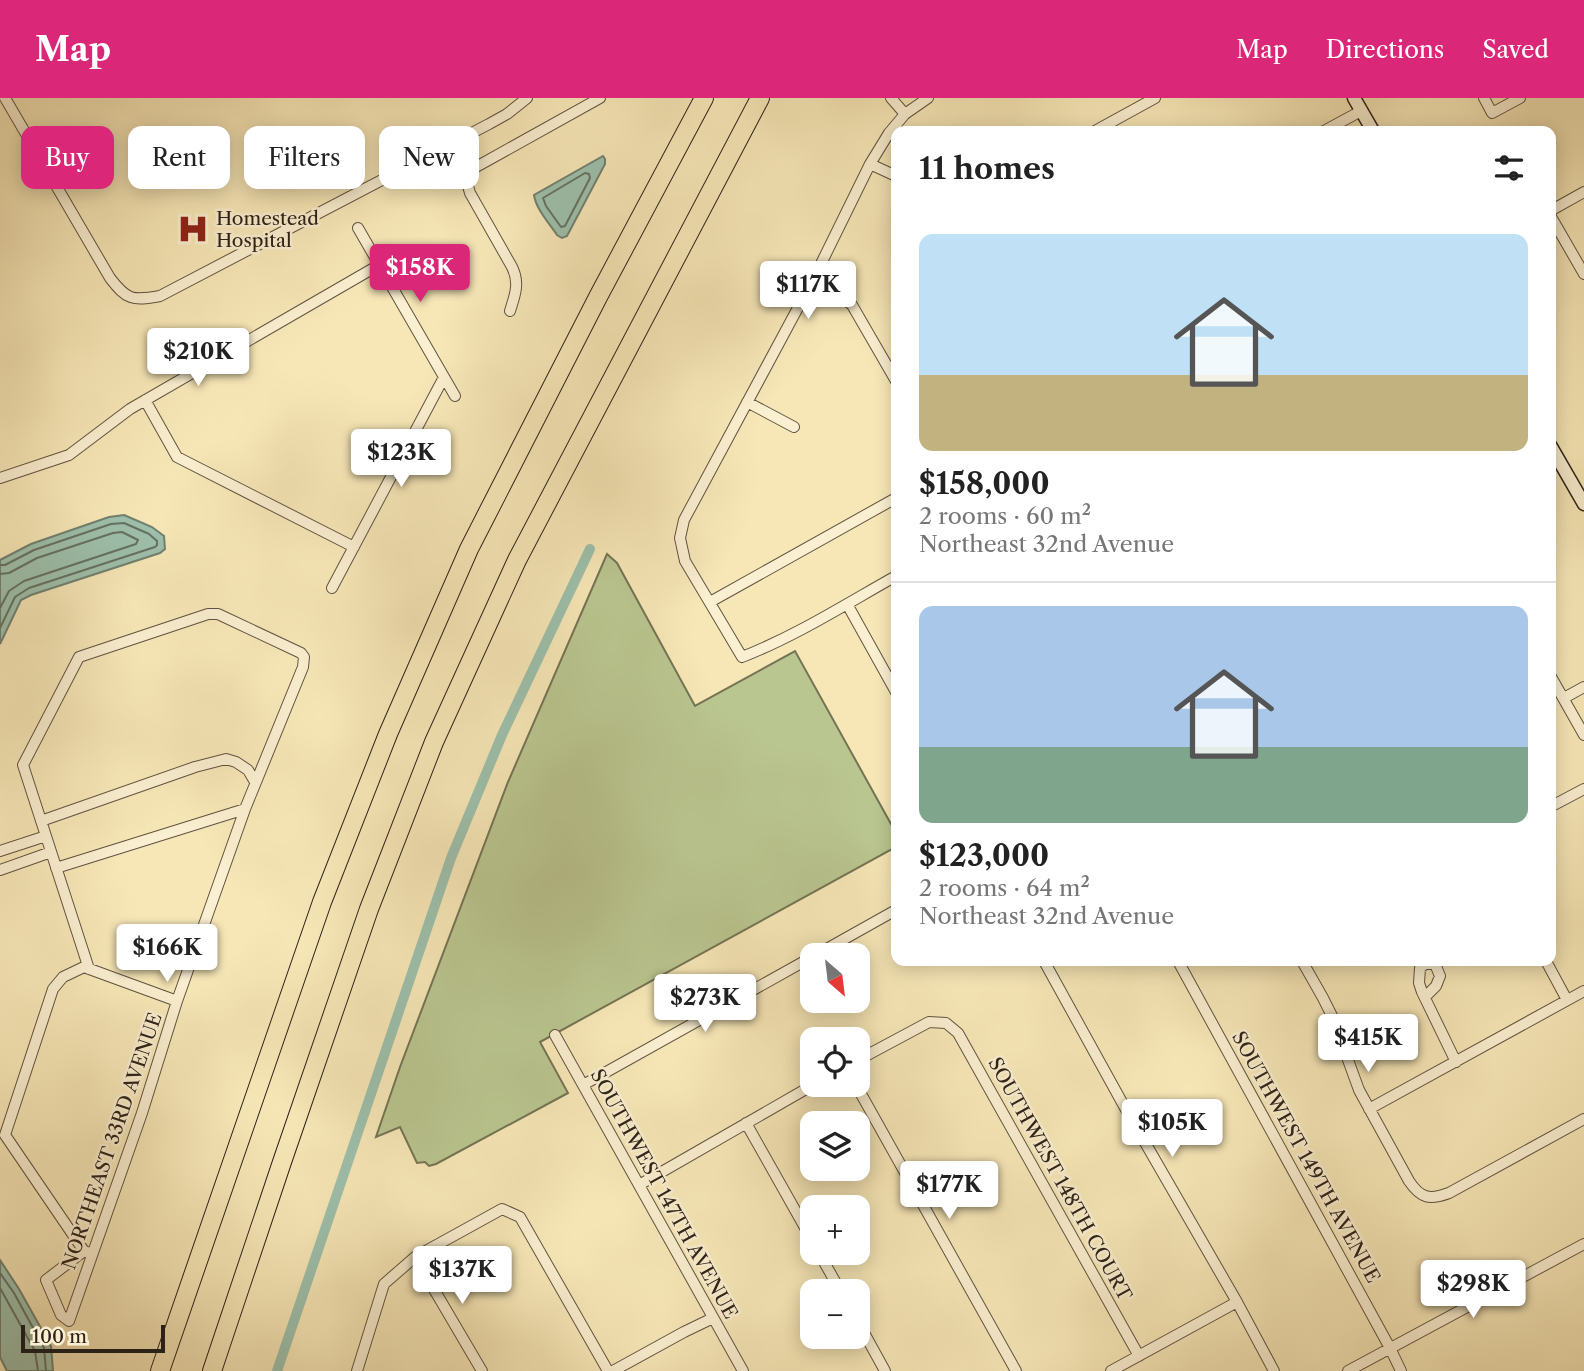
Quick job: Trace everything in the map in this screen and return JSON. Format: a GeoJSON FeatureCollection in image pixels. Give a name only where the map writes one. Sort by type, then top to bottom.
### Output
{"type":"FeatureCollection","features":[{"type":"Feature","properties":{"kind":"highway"},"geometry":{"type":"LineString","coordinates":[[160,1371],[322,902],[388,734],[469,549],[704,98]]}},
{"type":"Feature","properties":{"kind":"highway"},"geometry":{"type":"LineString","coordinates":[[212,1371],[369,909],[434,742],[517,560],[760,98]]}},
{"type":"Feature","properties":{"kind":"street"},"geometry":{"type":"LineString","coordinates":[[5,98],[110,278],[121,293],[143,299],[160,296],[507,114],[527,98]]}},
{"type":"Feature","properties":{"kind":"street"},"geometry":{"type":"LineString","coordinates":[[510,311],[517,278],[470,193],[469,176],[476,167],[600,98]]}},
{"type":"Feature","properties":{"kind":"street"},"geometry":{"type":"LineString","coordinates":[[891,98],[905,114]]}},
{"type":"Feature","properties":{"kind":"street"},"geometry":{"type":"LineString","coordinates":[[895,126],[905,114],[928,98]]}},
{"type":"Feature","properties":{"kind":"street"},"geometry":{"type":"LineString","coordinates":[[1104,126],[1155,98]]}},
{"type":"Feature","properties":{"kind":"street"},"geometry":{"type":"LineString","coordinates":[[1354,98],[1370,126]]}},
{"type":"Feature","properties":{"kind":"street"},"geometry":{"type":"LineString","coordinates":[[1484,98],[1492,113],[1520,98]]}},
{"type":"Feature","properties":{"kind":"street"},"geometry":{"type":"LineString","coordinates":[[1333,126],[1361,111]]}},
{"type":"Feature","properties":{"kind":"street"},"geometry":{"type":"LineString","coordinates":[[891,131],[870,164],[815,276],[684,520],[680,538],[685,561],[742,657],[775,643],[891,579]]}},
{"type":"Feature","properties":{"kind":"street"},"geometry":{"type":"LineString","coordinates":[[870,164],[891,174]]}},
{"type":"Feature","properties":{"kind":"street"},"geometry":{"type":"LineString","coordinates":[[1556,209],[1584,192]]}},
{"type":"Feature","properties":{"kind":"street"},"geometry":{"type":"LineString","coordinates":[[1556,224],[1584,274]]}},
{"type":"Feature","properties":{"kind":"street"},"geometry":{"type":"LineString","coordinates":[[358,228],[455,396]]}},
{"type":"Feature","properties":{"kind":"street"},"geometry":{"type":"LineString","coordinates":[[0,478],[69,455],[130,409],[379,265]]}},
{"type":"Feature","properties":{"kind":"street"},"geometry":{"type":"LineString","coordinates":[[815,276],[852,305],[891,372]]}},
{"type":"Feature","properties":{"kind":"street"},"geometry":{"type":"LineString","coordinates":[[332,588],[443,377]]}},
{"type":"Feature","properties":{"kind":"street"},"geometry":{"type":"LineString","coordinates":[[145,400],[177,457],[354,547]]}},
{"type":"Feature","properties":{"kind":"street"},"geometry":{"type":"LineString","coordinates":[[747,402],[794,427]]}},
{"type":"Feature","properties":{"kind":"street"},"geometry":{"type":"LineString","coordinates":[[1556,456],[1584,505]]}},
{"type":"Feature","properties":{"kind":"street"},"geometry":{"type":"LineString","coordinates":[[710,602],[891,501]]}},
{"type":"Feature","properties":{"kind":"street"},"geometry":{"type":"LineString","coordinates":[[847,604],[891,683]]}},
{"type":"Feature","properties":{"kind":"street","name":"NORTHEAST 33RD AVENUE"},"geometry":{"type":"LineString","coordinates":[[41,821],[23,765],[79,657],[208,614],[218,614],[301,653],[304,657],[303,667],[245,809],[177,1001],[142,1113],[88,1252],[69,1321],[61,1315],[46,1280],[88,1252]]}},
{"type":"Feature","properties":{"kind":"street"},"geometry":{"type":"LineString","coordinates":[[1556,685],[1584,735]]}},
{"type":"Feature","properties":{"kind":"street"},"geometry":{"type":"LineString","coordinates":[[1564,698],[1584,687]]}},
{"type":"Feature","properties":{"kind":"street"},"geometry":{"type":"LineString","coordinates":[[86,968],[41,821],[195,767],[226,759],[248,770],[255,782]]}},
{"type":"Feature","properties":{"kind":"street"},"geometry":{"type":"LineString","coordinates":[[1556,804],[1584,789]]}},
{"type":"Feature","properties":{"kind":"street"},"geometry":{"type":"LineString","coordinates":[[56,868],[245,809]]}},
{"type":"Feature","properties":{"kind":"street"},"geometry":{"type":"LineString","coordinates":[[0,851],[46,836]]}},
{"type":"Feature","properties":{"kind":"street"},"geometry":{"type":"LineString","coordinates":[[0,870],[51,852]]}},
{"type":"Feature","properties":{"kind":"street"},"geometry":{"type":"LineString","coordinates":[[836,943],[891,913]]}},
{"type":"Feature","properties":{"kind":"street"},"geometry":{"type":"LineString","coordinates":[[583,1085],[800,963]]}},
{"type":"Feature","properties":{"kind":"street"},"geometry":{"type":"LineString","coordinates":[[1047,966],[1274,1371]]}},
{"type":"Feature","properties":{"kind":"street","name":"SOUTHWEST 149TH AVENUE"},"geometry":{"type":"LineString","coordinates":[[1181,966],[1401,1371]]}},
{"type":"Feature","properties":{"kind":"street"},"geometry":{"type":"LineString","coordinates":[[1305,966],[1332,1016],[1352,1074],[1369,1109],[1415,1190],[1430,1198],[1449,1193],[1584,1119]]}},
{"type":"Feature","properties":{"kind":"street"},"geometry":{"type":"LineString","coordinates":[[1549,966],[1567,1000]]}},
{"type":"Feature","properties":{"kind":"street"},"geometry":{"type":"LineString","coordinates":[[88,1252],[5,1135],[52,989],[63,977],[86,968],[177,1001]]}},
{"type":"Feature","properties":{"kind":"street"},"geometry":{"type":"LineString","coordinates":[[1369,1109],[1584,991]]}},
{"type":"Feature","properties":{"kind":"street"},"geometry":{"type":"LineString","coordinates":[[1425,997],[1456,1062]]}},
{"type":"Feature","properties":{"kind":"street","name":"SOUTHWEST 148TH COURT"},"geometry":{"type":"LineString","coordinates":[[870,1054],[929,1022],[946,1023],[958,1033],[1139,1356]]}},
{"type":"Feature","properties":{"kind":"street","name":"SOUTHWEST 147TH AVENUE"},"geometry":{"type":"LineString","coordinates":[[555,1035],[743,1371]]}},
{"type":"Feature","properties":{"kind":"street"},"geometry":{"type":"LineString","coordinates":[[639,1185],[800,1092]]}},
{"type":"Feature","properties":{"kind":"street"},"geometry":{"type":"LineString","coordinates":[[863,1097],[1016,1371]]}},
{"type":"Feature","properties":{"kind":"street"},"geometry":{"type":"LineString","coordinates":[[746,1122],[800,1219]]}},
{"type":"Feature","properties":{"kind":"street"},"geometry":{"type":"LineString","coordinates":[[357,1371],[383,1284],[415,1257],[502,1209],[520,1217],[611,1371],[713,1318]]}},
{"type":"Feature","properties":{"kind":"street"},"geometry":{"type":"LineString","coordinates":[[1348,1371],[1584,1244]]}},
{"type":"Feature","properties":{"kind":"street"},"geometry":{"type":"LineString","coordinates":[[415,1257],[482,1371]]}},
{"type":"Feature","properties":{"kind":"street"},"geometry":{"type":"LineString","coordinates":[[1111,1371],[1237,1302]]}},
{"type":"Feature","properties":{"kind":"street"},"geometry":{"type":"LineString","coordinates":[[870,1344],[885,1371]]}},
{"type":"Feature","properties":{"kind":"green space"},"geometry":{"type":"Polygon","coordinates":[[[607,554],[617,563],[695,706],[795,651],[891,824],[891,850],[540,1042],[568,1093],[429,1166],[425,1162],[417,1163],[400,1127],[376,1137],[508,782],[607,554]]]}},
{"type":"Feature","properties":{"kind":"water"},"geometry":{"type":"Polygon","coordinates":[[[603,156],[605,164],[567,236],[562,238],[543,216],[534,195],[603,156]]]}},
{"type":"Feature","properties":{"kind":"water"},"geometry":{"type":"Polygon","coordinates":[[[124,515],[152,527],[164,536],[165,549],[160,553],[21,600],[0,644],[0,560],[31,544],[109,517],[124,515]]]}},
{"type":"Feature","properties":{"kind":"water"},"geometry":{"type":"Polygon","coordinates":[[[0,1260],[51,1346],[53,1371],[7,1371],[0,1357],[0,1260]]]}},
{"type":"Feature","properties":{"kind":"waterway"},"geometry":{"type":"LineString","coordinates":[[277,1371],[451,858],[502,735],[590,549]]}},
{"type":"Feature","properties":{"kind":"place","name":"Homestead Hospital"},"geometry":{"type":"Point","coordinates":[193,229]}}]}
